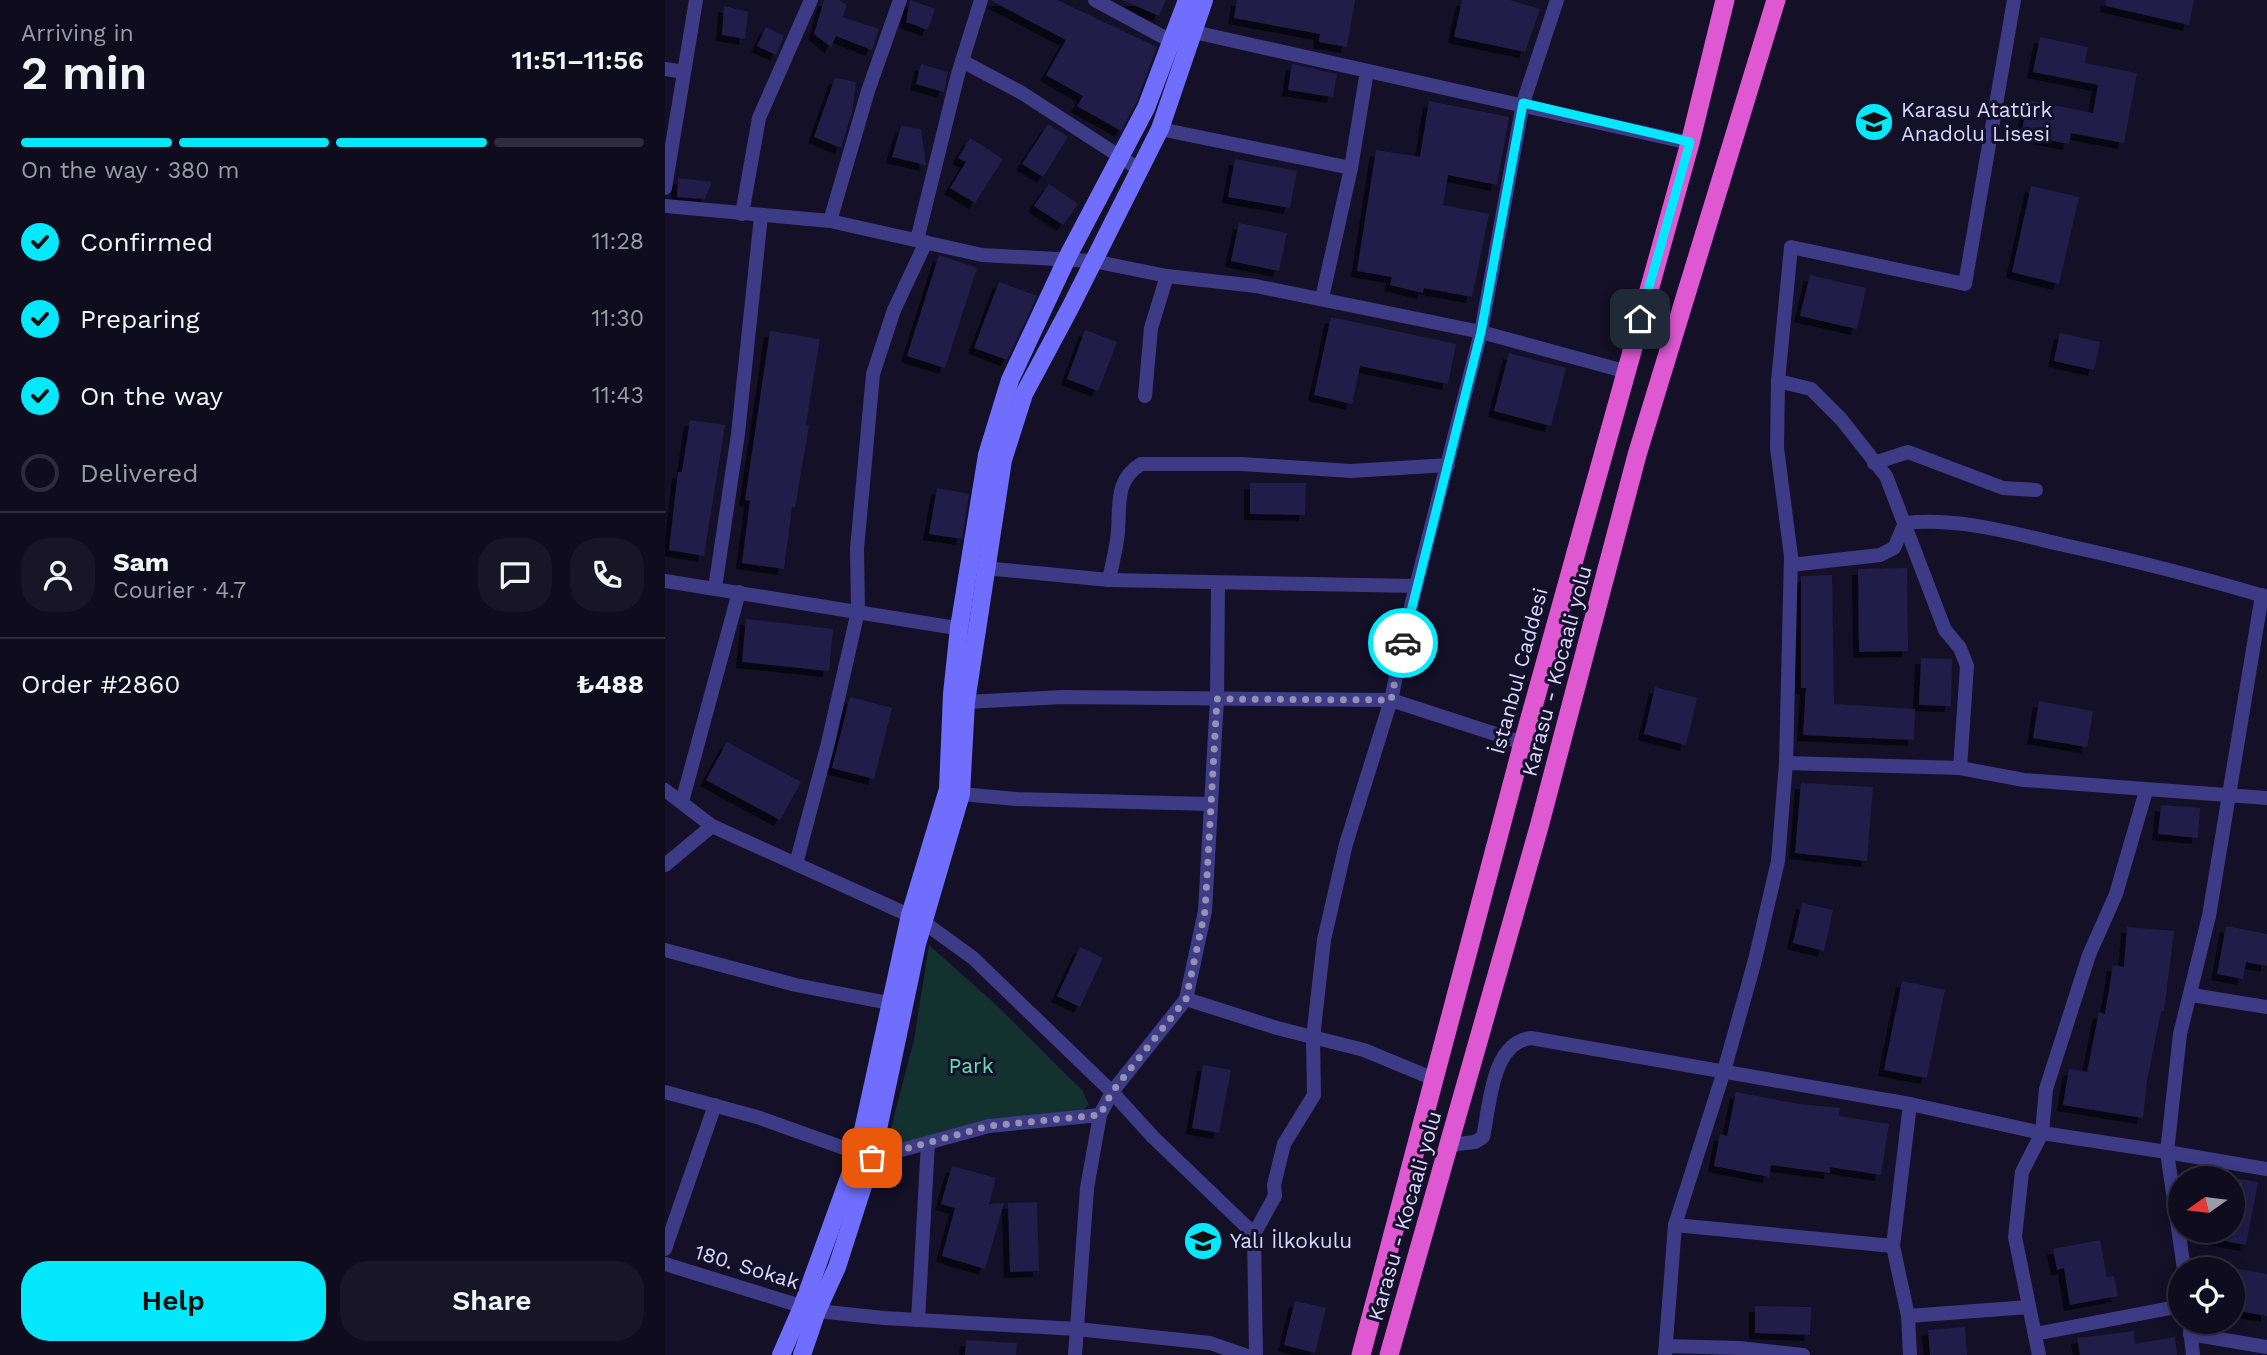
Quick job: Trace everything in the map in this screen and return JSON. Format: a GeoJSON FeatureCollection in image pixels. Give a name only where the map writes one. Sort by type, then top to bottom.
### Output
{"type":"FeatureCollection","features":[{"type":"Feature","properties":{"kind":"highway","name":"İstanbul Caddesi"},"geometry":{"type":"LineString","coordinates":[[1361,1355],[1523,743],[1624,371],[1690,142],[1725,0]]}},
{"type":"Feature","properties":{"kind":"highway","name":"Karasu - Kocaali yolu"},"geometry":{"type":"LineString","coordinates":[[1389,1355],[1539,827],[1637,455],[1776,0]]}},
{"type":"Feature","properties":{"kind":"main road"},"geometry":{"type":"LineString","coordinates":[[916,918],[934,890],[961,794],[968,630],[987,455],[1010,380],[1067,259],[1146,108],[1187,0]]}},
{"type":"Feature","properties":{"kind":"main road"},"geometry":{"type":"LineString","coordinates":[[781,1355],[837,1268],[948,789],[952,694],[984,568],[1003,460],[1024,394],[1160,129],[1204,0]]}},
{"type":"Feature","properties":{"kind":"main road"},"geometry":{"type":"LineString","coordinates":[[803,1355],[810,1309]]}},
{"type":"Feature","properties":{"kind":"street"},"geometry":{"type":"LineString","coordinates":[[665,188],[696,0]]}},
{"type":"Feature","properties":{"kind":"street"},"geometry":{"type":"LineString","coordinates":[[742,214],[759,118],[811,0]]}},
{"type":"Feature","properties":{"kind":"street"},"geometry":{"type":"LineString","coordinates":[[830,221],[868,91],[900,0]]}},
{"type":"Feature","properties":{"kind":"street"},"geometry":{"type":"LineString","coordinates":[[796,864],[828,743],[858,611],[857,549],[873,374],[921,241],[962,61],[981,0]]}},
{"type":"Feature","properties":{"kind":"street"},"geometry":{"type":"LineString","coordinates":[[1095,0],[1188,50]]}},
{"type":"Feature","properties":{"kind":"street"},"geometry":{"type":"LineString","coordinates":[[1257,1355],[1254,1234],[1275,1196],[1274,1185],[1284,1144],[1314,1096],[1313,1038],[1324,940],[1346,844],[1391,700],[1416,586],[1481,332],[1523,103],[1557,0]]}},
{"type":"Feature","properties":{"kind":"street"},"geometry":{"type":"LineString","coordinates":[[1803,1355],[1739,1348],[1665,1350],[1675,1225],[1724,1071],[1755,960],[1778,861],[1786,763],[1791,565],[1777,447],[1779,382],[1791,247],[1965,284],[2014,0]]}},
{"type":"Feature","properties":{"kind":"street"},"geometry":{"type":"LineString","coordinates":[[1193,33],[1523,103],[1690,142]]}},
{"type":"Feature","properties":{"kind":"street"},"geometry":{"type":"LineString","coordinates":[[962,61],[1022,93],[1139,169]]}},
{"type":"Feature","properties":{"kind":"street"},"geometry":{"type":"LineString","coordinates":[[665,69],[684,72]]}},
{"type":"Feature","properties":{"kind":"street"},"geometry":{"type":"LineString","coordinates":[[1322,298],[1351,168],[1367,71]]}},
{"type":"Feature","properties":{"kind":"street"},"geometry":{"type":"LineString","coordinates":[[1160,129],[1351,168]]}},
{"type":"Feature","properties":{"kind":"street"},"geometry":{"type":"LineString","coordinates":[[665,206],[830,221],[982,255],[1093,261],[1167,276],[1256,286],[1481,332],[1624,371]]}},
{"type":"Feature","properties":{"kind":"street"},"geometry":{"type":"LineString","coordinates":[[715,589],[738,434],[761,216]]}},
{"type":"Feature","properties":{"kind":"street"},"geometry":{"type":"LineString","coordinates":[[1145,396],[1151,328],[1167,276]]}},
{"type":"Feature","properties":{"kind":"street"},"geometry":{"type":"LineString","coordinates":[[1779,382],[1811,389],[1841,419],[1886,476],[1945,630],[1960,648],[1967,666],[1960,768]]}},
{"type":"Feature","properties":{"kind":"street"},"geometry":{"type":"LineString","coordinates":[[1874,463],[1908,452],[2003,488],[2035,490]]}},
{"type":"Feature","properties":{"kind":"street"},"geometry":{"type":"LineString","coordinates":[[1109,580],[1118,532],[1118,495],[1131,470],[1141,464],[1241,464],[1352,471],[1448,465]]}},
{"type":"Feature","properties":{"kind":"street"},"geometry":{"type":"LineString","coordinates":[[1905,523],[1930,520],[1993,529],[2158,566],[2264,596],[2209,916],[2192,995],[2180,1034],[2167,1152],[2182,1257]]}},
{"type":"Feature","properties":{"kind":"street"},"geometry":{"type":"LineString","coordinates":[[1791,565],[1880,555],[1894,548],[1905,523]]}},
{"type":"Feature","properties":{"kind":"street"},"geometry":{"type":"LineString","coordinates":[[984,568],[1109,580],[1416,586]]}},
{"type":"Feature","properties":{"kind":"street"},"geometry":{"type":"LineString","coordinates":[[665,581],[968,630]]}},
{"type":"Feature","properties":{"kind":"street"},"geometry":{"type":"LineString","coordinates":[[1075,1355],[1087,1188],[1100,1115],[1112,1092],[1186,999],[1205,911],[1217,699],[1218,583]]}},
{"type":"Feature","properties":{"kind":"street"},"geometry":{"type":"LineString","coordinates":[[682,802],[739,592]]}},
{"type":"Feature","properties":{"kind":"street"},"geometry":{"type":"LineString","coordinates":[[966,702],[1063,697],[1391,700],[1523,743]]}},
{"type":"Feature","properties":{"kind":"street"},"geometry":{"type":"LineString","coordinates":[[1786,763],[1960,768],[2024,780],[2267,799]]}},
{"type":"Feature","properties":{"kind":"street"},"geometry":{"type":"LineString","coordinates":[[665,790],[712,825],[916,918],[973,958],[1254,1234]]}},
{"type":"Feature","properties":{"kind":"street"},"geometry":{"type":"LineString","coordinates":[[2039,1355],[2015,1237],[2022,1172],[2042,1133],[2046,1089],[2089,956],[2116,894],[2146,791]]}},
{"type":"Feature","properties":{"kind":"street"},"geometry":{"type":"LineString","coordinates":[[961,794],[1016,799],[1210,804]]}},
{"type":"Feature","properties":{"kind":"street"},"geometry":{"type":"LineString","coordinates":[[665,865],[712,825]]}},
{"type":"Feature","properties":{"kind":"street"},"geometry":{"type":"LineString","coordinates":[[665,950],[796,985],[898,1004]]}},
{"type":"Feature","properties":{"kind":"street"},"geometry":{"type":"LineString","coordinates":[[2192,995],[2267,1007]]}},
{"type":"Feature","properties":{"kind":"street"},"geometry":{"type":"LineString","coordinates":[[1186,999],[1313,1038],[1364,1050],[1434,1079]]}},
{"type":"Feature","properties":{"kind":"street"},"geometry":{"type":"LineString","coordinates":[[1449,1146],[1475,1142],[1483,1137],[1498,1071],[1507,1049],[1518,1040],[1531,1038],[1910,1104],[2042,1133],[2267,1169]]}},
{"type":"Feature","properties":{"kind":"street"},"geometry":{"type":"LineString","coordinates":[[665,1092],[757,1116],[865,1155],[928,1143],[989,1126],[1100,1115]]}},
{"type":"Feature","properties":{"kind":"street"},"geometry":{"type":"LineString","coordinates":[[1910,1104],[1893,1246],[1908,1316],[1910,1355]]}},
{"type":"Feature","properties":{"kind":"street"},"geometry":{"type":"LineString","coordinates":[[665,1249],[716,1105]]}},
{"type":"Feature","properties":{"kind":"street"},"geometry":{"type":"LineString","coordinates":[[918,1320],[928,1143]]}},
{"type":"Feature","properties":{"kind":"street"},"geometry":{"type":"LineString","coordinates":[[1675,1225],[1893,1246]]}},
{"type":"Feature","properties":{"kind":"street","name":"180. Sokak"},"geometry":{"type":"LineString","coordinates":[[665,1264],[810,1309],[918,1320],[1077,1329],[1210,1343],[1245,1355]]}},
{"type":"Feature","properties":{"kind":"street"},"geometry":{"type":"LineString","coordinates":[[1908,1316],[2029,1307]]}},
{"type":"Feature","properties":{"kind":"street"},"geometry":{"type":"LineString","coordinates":[[2035,1334],[2168,1308]]}},
{"type":"Feature","properties":{"kind":"street"},"geometry":{"type":"LineString","coordinates":[[2190,1334],[2193,1355]]}},
{"type":"Feature","properties":{"kind":"street"},"geometry":{"type":"LineString","coordinates":[[2214,1334],[2267,1347]]}},
{"type":"Feature","properties":{"kind":"green space","name":"Park"},"geometry":{"type":"Polygon","coordinates":[[[929,945],[992,1001],[1082,1090],[1089,1105],[1081,1111],[886,1147],[914,1040],[929,945]]]}},
{"type":"Feature","properties":{"kind":"building"},"geometry":{"type":"Polygon","coordinates":[[[824,0],[839,0],[847,5],[843,17],[879,29],[872,50],[836,36],[831,47],[814,34],[824,0]]]}},
{"type":"Feature","properties":{"kind":"building"},"geometry":{"type":"Polygon","coordinates":[[[910,0],[935,9],[928,30],[906,22],[910,0]]]}},
{"type":"Feature","properties":{"kind":"building"},"geometry":{"type":"Polygon","coordinates":[[[990,0],[1057,0],[1157,47],[1136,103],[1121,131],[1077,106],[1083,96],[1046,75],[1066,40],[990,0]]]}},
{"type":"Feature","properties":{"kind":"building"},"geometry":{"type":"Polygon","coordinates":[[[1122,0],[1166,0],[1159,16],[1122,0]]]}},
{"type":"Feature","properties":{"kind":"building"},"geometry":{"type":"Polygon","coordinates":[[[1237,0],[1355,0],[1347,47],[1319,42],[1320,34],[1234,18],[1237,0]]]}},
{"type":"Feature","properties":{"kind":"building"},"geometry":{"type":"Polygon","coordinates":[[[1462,0],[1510,0],[1540,9],[1525,52],[1454,37],[1462,0]]]}},
{"type":"Feature","properties":{"kind":"building"},"geometry":{"type":"Polygon","coordinates":[[[2106,0],[2194,0],[2189,25],[2106,6],[2106,0]]]}},
{"type":"Feature","properties":{"kind":"building"},"geometry":{"type":"Polygon","coordinates":[[[724,6],[748,12],[745,39],[722,35],[724,6]]]}},
{"type":"Feature","properties":{"kind":"building"},"geometry":{"type":"Polygon","coordinates":[[[766,27],[784,36],[776,55],[757,46],[766,27]]]}},
{"type":"Feature","properties":{"kind":"building"},"geometry":{"type":"Polygon","coordinates":[[[2040,37],[2088,47],[2085,63],[2137,73],[2124,143],[2071,133],[2069,144],[2021,135],[2028,100],[2093,113],[2098,85],[2033,72],[2040,37]]]}},
{"type":"Feature","properties":{"kind":"building"},"geometry":{"type":"Polygon","coordinates":[[[921,64],[948,72],[944,92],[916,84],[921,64]]]}},
{"type":"Feature","properties":{"kind":"building"},"geometry":{"type":"Polygon","coordinates":[[[1292,64],[1337,74],[1333,97],[1288,90],[1292,64]]]}},
{"type":"Feature","properties":{"kind":"building"},"geometry":{"type":"Polygon","coordinates":[[[835,78],[856,82],[852,112],[841,148],[814,137],[835,78]]]}},
{"type":"Feature","properties":{"kind":"building"},"geometry":{"type":"Polygon","coordinates":[[[1429,101],[1509,117],[1497,185],[1448,175],[1443,205],[1489,214],[1472,297],[1424,288],[1423,293],[1390,285],[1392,277],[1357,271],[1376,150],[1420,157],[1429,101]]]}},
{"type":"Feature","properties":{"kind":"building"},"geometry":{"type":"Polygon","coordinates":[[[1048,124],[1068,137],[1043,177],[1022,164],[1048,124]]]}},
{"type":"Feature","properties":{"kind":"building"},"geometry":{"type":"Polygon","coordinates":[[[901,126],[921,129],[926,165],[892,157],[901,126]]]}},
{"type":"Feature","properties":{"kind":"building"},"geometry":{"type":"Polygon","coordinates":[[[970,138],[1003,159],[975,203],[950,188],[966,162],[958,158],[970,138]]]}},
{"type":"Feature","properties":{"kind":"building"},"geometry":{"type":"Polygon","coordinates":[[[1235,159],[1297,171],[1290,208],[1228,197],[1235,159]]]}},
{"type":"Feature","properties":{"kind":"building"},"geometry":{"type":"Polygon","coordinates":[[[678,178],[712,182],[705,199],[677,197],[678,178]]]}},
{"type":"Feature","properties":{"kind":"building"},"geometry":{"type":"Polygon","coordinates":[[[1049,184],[1078,204],[1063,225],[1034,206],[1049,184]]]}},
{"type":"Feature","properties":{"kind":"building"},"geometry":{"type":"Polygon","coordinates":[[[2031,186],[2079,197],[2059,284],[2012,272],[2031,186]]]}},
{"type":"Feature","properties":{"kind":"building"},"geometry":{"type":"Polygon","coordinates":[[[1239,223],[1287,233],[1279,271],[1231,261],[1239,223]]]}},
{"type":"Feature","properties":{"kind":"building"},"geometry":{"type":"Polygon","coordinates":[[[939,255],[977,268],[945,368],[907,356],[939,255]]]}},
{"type":"Feature","properties":{"kind":"building"},"geometry":{"type":"Polygon","coordinates":[[[1810,275],[1866,288],[1857,329],[1800,316],[1810,275]]]}},
{"type":"Feature","properties":{"kind":"building"},"geometry":{"type":"Polygon","coordinates":[[[999,282],[1037,296],[1007,360],[974,348],[999,282]]]}},
{"type":"Feature","properties":{"kind":"building"},"geometry":{"type":"Polygon","coordinates":[[[1331,317],[1456,344],[1448,384],[1360,366],[1352,404],[1314,395],[1331,317]]]}},
{"type":"Feature","properties":{"kind":"building"},"geometry":{"type":"Polygon","coordinates":[[[1085,330],[1117,342],[1098,391],[1067,379],[1085,330]]]}},
{"type":"Feature","properties":{"kind":"building"},"geometry":{"type":"Polygon","coordinates":[[[770,331],[820,339],[806,424],[809,425],[795,508],[792,507],[784,569],[742,563],[750,501],[745,500],[770,331]]]}},
{"type":"Feature","properties":{"kind":"building"},"geometry":{"type":"Polygon","coordinates":[[[2060,333],[2100,342],[2094,370],[2054,361],[2060,333]]]}},
{"type":"Feature","properties":{"kind":"building"},"geometry":{"type":"Polygon","coordinates":[[[1509,353],[1566,368],[1551,426],[1494,411],[1509,353]]]}},
{"type":"Feature","properties":{"kind":"building"},"geometry":{"type":"Polygon","coordinates":[[[690,420],[725,425],[704,556],[669,550],[678,472],[682,472],[690,420]]]}},
{"type":"Feature","properties":{"kind":"building"},"geometry":{"type":"Polygon","coordinates":[[[1250,483],[1306,483],[1305,515],[1250,514],[1250,483]]]}},
{"type":"Feature","properties":{"kind":"building"},"geometry":{"type":"Polygon","coordinates":[[[937,488],[969,494],[962,539],[929,534],[937,488]]]}},
{"type":"Feature","properties":{"kind":"building"},"geometry":{"type":"Polygon","coordinates":[[[1907,568],[1908,651],[1859,652],[1858,569],[1907,568]]]}},
{"type":"Feature","properties":{"kind":"building"},"geometry":{"type":"Polygon","coordinates":[[[1832,575],[1834,704],[1915,709],[1914,740],[1803,735],[1806,688],[1801,688],[1801,576],[1832,575]]]}},
{"type":"Feature","properties":{"kind":"building"},"geometry":{"type":"Polygon","coordinates":[[[746,619],[833,629],[829,671],[742,662],[746,619]]]}},
{"type":"Feature","properties":{"kind":"building"},"geometry":{"type":"Polygon","coordinates":[[[1921,658],[1952,659],[1951,706],[1919,705],[1921,658]]]}},
{"type":"Feature","properties":{"kind":"building"},"geometry":{"type":"Polygon","coordinates":[[[1655,687],[1697,698],[1686,745],[1644,734],[1655,687]]]}},
{"type":"Feature","properties":{"kind":"building"},"geometry":{"type":"Polygon","coordinates":[[[850,697],[892,708],[874,779],[832,768],[850,697]]]}},
{"type":"Feature","properties":{"kind":"building"},"geometry":{"type":"Polygon","coordinates":[[[2039,701],[2093,711],[2087,747],[2033,738],[2039,701]]]}},
{"type":"Feature","properties":{"kind":"building"},"geometry":{"type":"Polygon","coordinates":[[[727,742],[801,782],[780,820],[706,780],[727,742]]]}},
{"type":"Feature","properties":{"kind":"building"},"geometry":{"type":"Polygon","coordinates":[[[1801,783],[1873,787],[1867,861],[1795,853],[1801,783]]]}},
{"type":"Feature","properties":{"kind":"building"},"geometry":{"type":"Polygon","coordinates":[[[2161,805],[2200,808],[2198,838],[2158,834],[2161,805]]]}},
{"type":"Feature","properties":{"kind":"building"},"geometry":{"type":"Polygon","coordinates":[[[1802,903],[1833,910],[1824,951],[1793,943],[1802,903]]]}},
{"type":"Feature","properties":{"kind":"building"},"geometry":{"type":"Polygon","coordinates":[[[2226,926],[2267,934],[2267,966],[2246,962],[2243,979],[2217,974],[2226,926]]]}},
{"type":"Feature","properties":{"kind":"building"},"geometry":{"type":"Polygon","coordinates":[[[2127,927],[2174,931],[2164,1011],[2161,1011],[2147,1081],[2143,1118],[2063,1105],[2069,1069],[2087,1072],[2099,1012],[2105,1014],[2113,965],[2124,967],[2127,927]]]}},
{"type":"Feature","properties":{"kind":"building"},"geometry":{"type":"Polygon","coordinates":[[[1080,947],[1103,958],[1080,1007],[1057,996],[1080,947]]]}},
{"type":"Feature","properties":{"kind":"building"},"geometry":{"type":"Polygon","coordinates":[[[1902,981],[1945,990],[1927,1078],[1884,1070],[1902,981]]]}},
{"type":"Feature","properties":{"kind":"building"},"geometry":{"type":"Polygon","coordinates":[[[1203,1065],[1231,1070],[1219,1133],[1192,1128],[1203,1065]]]}},
{"type":"Feature","properties":{"kind":"building"},"geometry":{"type":"Polygon","coordinates":[[[1736,1092],[1799,1104],[1840,1108],[1839,1116],[1889,1124],[1881,1175],[1830,1167],[1830,1173],[1771,1165],[1769,1177],[1714,1166],[1720,1134],[1727,1136],[1736,1092]]]}},
{"type":"Feature","properties":{"kind":"building"},"geometry":{"type":"Polygon","coordinates":[[[952,1166],[996,1178],[989,1204],[1004,1203],[985,1269],[942,1256],[955,1208],[941,1204],[952,1166]]]}},
{"type":"Feature","properties":{"kind":"building"},"geometry":{"type":"Polygon","coordinates":[[[2245,1180],[2258,1182],[2246,1245],[2236,1243],[2245,1243],[2245,1180]]]}},
{"type":"Feature","properties":{"kind":"building"},"geometry":{"type":"Polygon","coordinates":[[[1037,1202],[1039,1271],[1010,1272],[1008,1203],[1037,1202]]]}},
{"type":"Feature","properties":{"kind":"building"},"geometry":{"type":"Polygon","coordinates":[[[2100,1240],[2107,1277],[2114,1276],[2118,1296],[2070,1305],[2064,1268],[2057,1270],[2053,1249],[2100,1240]]]}},
{"type":"Feature","properties":{"kind":"building"},"geometry":{"type":"Polygon","coordinates":[[[2245,1270],[2267,1274],[2267,1316],[2245,1312],[2245,1270]]]}},
{"type":"Feature","properties":{"kind":"building"},"geometry":{"type":"Polygon","coordinates":[[[1295,1301],[1326,1308],[1315,1353],[1284,1345],[1295,1301]]]}},
{"type":"Feature","properties":{"kind":"building"},"geometry":{"type":"Polygon","coordinates":[[[1755,1306],[1811,1307],[1810,1335],[1755,1333],[1755,1306]]]}},
{"type":"Feature","properties":{"kind":"building"},"geometry":{"type":"Polygon","coordinates":[[[1965,1327],[1967,1355],[1930,1355],[1928,1330],[1965,1327]]]}},
{"type":"Feature","properties":{"kind":"building"},"geometry":{"type":"Polygon","coordinates":[[[2134,1331],[2135,1344],[2175,1337],[2177,1355],[2080,1355],[2077,1338],[2134,1331]]]}},
{"type":"Feature","properties":{"kind":"building"},"geometry":{"type":"Polygon","coordinates":[[[966,1340],[1017,1343],[1016,1355],[965,1355],[966,1340]]]}},
{"type":"Feature","properties":{"kind":"way so far"},"geometry":{"type":"LineString","coordinates":[[872,1158],[989,1126],[1100,1115],[1112,1092],[1186,999],[1205,911],[1217,699],[1391,700],[1403,643]]}},
{"type":"Feature","properties":{"kind":"place","name":"Karasu Atatürk Anadolu Lisesi"},"geometry":{"type":"Point","coordinates":[1874,122]}},
{"type":"Feature","properties":{"kind":"place","name":"Yalı İlkokulu"},"geometry":{"type":"Point","coordinates":[1203,1241]}},
{"type":"Feature","properties":{"kind":"route"},"geometry":{"type":"LineString","coordinates":[[1403,643],[1481,332],[1523,103],[1690,142],[1640,319]]}}]}
